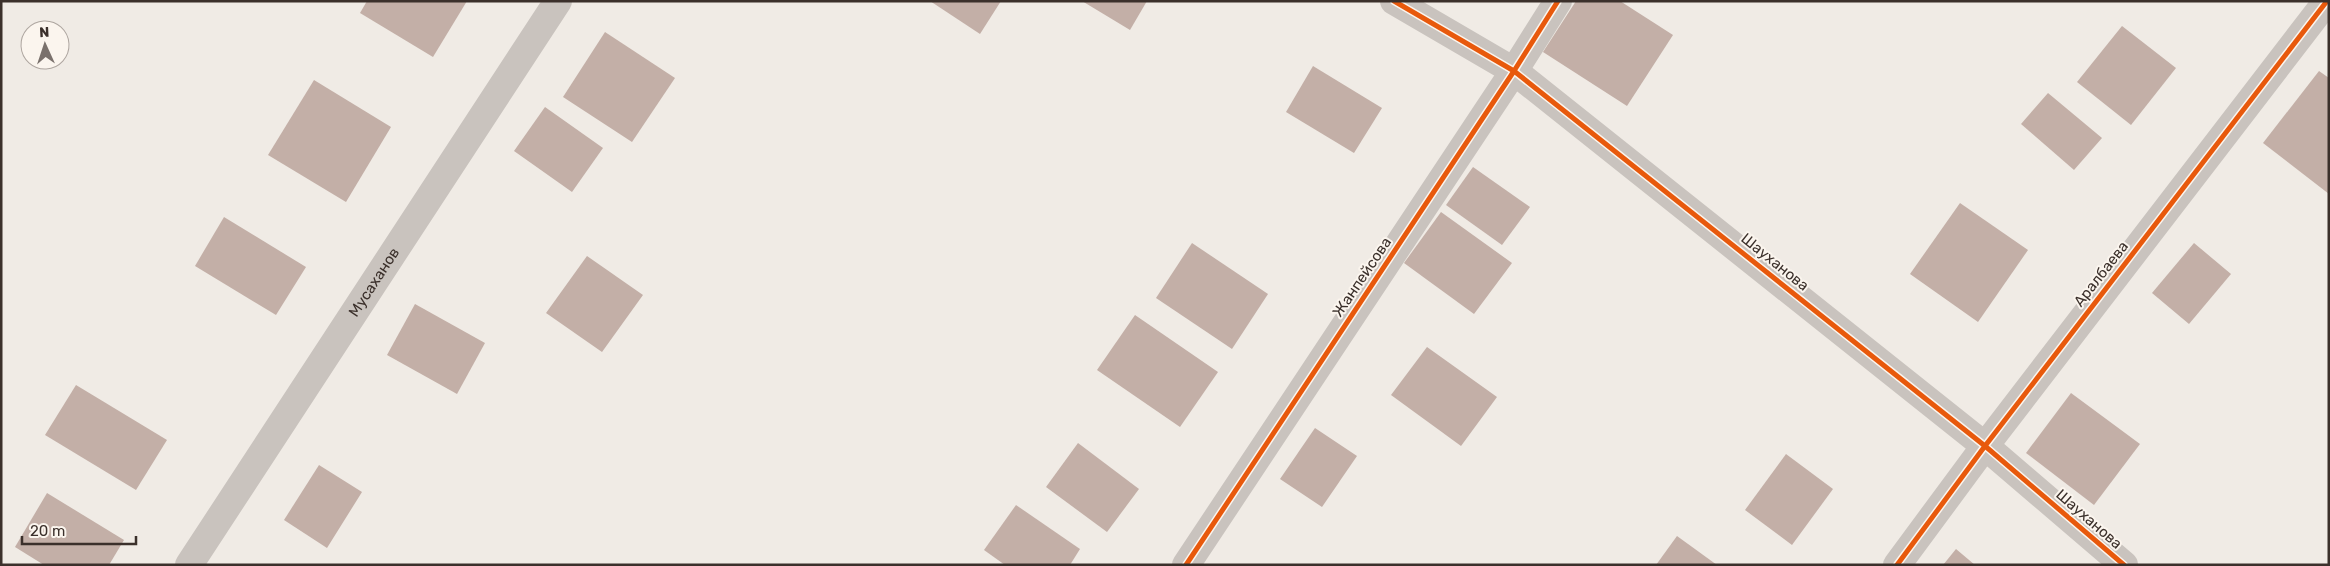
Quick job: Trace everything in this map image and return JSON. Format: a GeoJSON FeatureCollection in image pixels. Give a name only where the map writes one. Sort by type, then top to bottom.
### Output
{"type":"FeatureCollection","features":[{"type":"Feature","properties":{"kind":"street","name":"Мусаханов"},"geometry":{"type":"LineString","coordinates":[[189,565],[558,1]]}},
{"type":"Feature","properties":{"kind":"street","name":"Шауханова"},"geometry":{"type":"LineString","coordinates":[[1394,1],[1514,71],[1985,446],[2124,565]]}},
{"type":"Feature","properties":{"kind":"street","name":"Жанпейсова"},"geometry":{"type":"LineString","coordinates":[[1186,565],[1514,71],[1558,1]]}},
{"type":"Feature","properties":{"kind":"street","name":"Аралбаева"},"geometry":{"type":"LineString","coordinates":[[1897,565],[1985,446],[2327,1]]}},
{"type":"Feature","properties":{"kind":"building"},"geometry":{"type":"Polygon","coordinates":[[[367,1],[467,1],[433,57],[360,13],[367,1]]]}},
{"type":"Feature","properties":{"kind":"building"},"geometry":{"type":"Polygon","coordinates":[[[930,1],[1001,1],[980,34],[930,1]]]}},
{"type":"Feature","properties":{"kind":"building"},"geometry":{"type":"Polygon","coordinates":[[[1082,1],[1147,1],[1130,30],[1082,1]]]}},
{"type":"Feature","properties":{"kind":"building"},"geometry":{"type":"Polygon","coordinates":[[[1576,1],[1620,1],[1673,35],[1627,106],[1543,52],[1576,1]]]}},
{"type":"Feature","properties":{"kind":"building"},"geometry":{"type":"Polygon","coordinates":[[[2122,26],[2176,68],[2131,125],[2077,82],[2122,26]]]}},
{"type":"Feature","properties":{"kind":"building"},"geometry":{"type":"Polygon","coordinates":[[[605,32],[675,78],[632,142],[563,97],[605,32]]]}},
{"type":"Feature","properties":{"kind":"building"},"geometry":{"type":"Polygon","coordinates":[[[1313,66],[1382,108],[1354,153],[1286,112],[1313,66]]]}},
{"type":"Feature","properties":{"kind":"building"},"geometry":{"type":"Polygon","coordinates":[[[2319,71],[2329,78],[2329,194],[2263,143],[2319,71]]]}},
{"type":"Feature","properties":{"kind":"building"},"geometry":{"type":"Polygon","coordinates":[[[314,80],[391,127],[346,202],[268,155],[314,80]]]}},
{"type":"Feature","properties":{"kind":"building"},"geometry":{"type":"Polygon","coordinates":[[[2048,93],[2102,138],[2074,170],[2021,124],[2048,93]]]}},
{"type":"Feature","properties":{"kind":"building"},"geometry":{"type":"Polygon","coordinates":[[[545,107],[603,148],[572,192],[514,151],[545,107]]]}},
{"type":"Feature","properties":{"kind":"building"},"geometry":{"type":"Polygon","coordinates":[[[1473,167],[1530,207],[1502,245],[1446,205],[1473,167]]]}},
{"type":"Feature","properties":{"kind":"building"},"geometry":{"type":"Polygon","coordinates":[[[1960,203],[2028,250],[1978,322],[1910,274],[1960,203]]]}},
{"type":"Feature","properties":{"kind":"building"},"geometry":{"type":"Polygon","coordinates":[[[1441,212],[1512,263],[1474,314],[1404,263],[1441,212]]]}},
{"type":"Feature","properties":{"kind":"building"},"geometry":{"type":"Polygon","coordinates":[[[224,217],[306,267],[276,315],[195,266],[224,217]]]}},
{"type":"Feature","properties":{"kind":"building"},"geometry":{"type":"Polygon","coordinates":[[[1192,243],[1268,294],[1232,349],[1156,298],[1192,243]]]}},
{"type":"Feature","properties":{"kind":"building"},"geometry":{"type":"Polygon","coordinates":[[[2194,243],[2231,274],[2189,324],[2152,293],[2194,243]]]}},
{"type":"Feature","properties":{"kind":"building"},"geometry":{"type":"Polygon","coordinates":[[[587,256],[643,295],[602,352],[546,313],[587,256]]]}},
{"type":"Feature","properties":{"kind":"building"},"geometry":{"type":"Polygon","coordinates":[[[415,304],[485,343],[457,394],[387,355],[415,304]]]}},
{"type":"Feature","properties":{"kind":"building"},"geometry":{"type":"Polygon","coordinates":[[[1135,315],[1218,372],[1180,427],[1097,370],[1135,315]]]}},
{"type":"Feature","properties":{"kind":"building"},"geometry":{"type":"Polygon","coordinates":[[[1427,347],[1497,397],[1461,446],[1391,395],[1427,347]]]}},
{"type":"Feature","properties":{"kind":"building"},"geometry":{"type":"Polygon","coordinates":[[[76,385],[167,440],[136,490],[45,435],[76,385]]]}},
{"type":"Feature","properties":{"kind":"building"},"geometry":{"type":"Polygon","coordinates":[[[2071,393],[2140,444],[2094,505],[2026,453],[2071,393]]]}},
{"type":"Feature","properties":{"kind":"building"},"geometry":{"type":"Polygon","coordinates":[[[1315,428],[1357,456],[1322,507],[1280,479],[1315,428]]]}},
{"type":"Feature","properties":{"kind":"building"},"geometry":{"type":"Polygon","coordinates":[[[1078,443],[1139,489],[1107,532],[1046,487],[1078,443]]]}},
{"type":"Feature","properties":{"kind":"building"},"geometry":{"type":"Polygon","coordinates":[[[1786,454],[1833,489],[1792,545],[1745,510],[1786,454]]]}},
{"type":"Feature","properties":{"kind":"building"},"geometry":{"type":"Polygon","coordinates":[[[319,465],[362,492],[327,548],[284,520],[319,465]]]}},
{"type":"Feature","properties":{"kind":"building"},"geometry":{"type":"Polygon","coordinates":[[[47,493],[124,540],[109,565],[44,565],[15,547],[47,493]]]}},
{"type":"Feature","properties":{"kind":"building"},"geometry":{"type":"Polygon","coordinates":[[[1016,505],[1080,549],[1070,565],[1005,565],[984,550],[1016,505]]]}},
{"type":"Feature","properties":{"kind":"building"},"geometry":{"type":"Polygon","coordinates":[[[1677,536],[1717,565],[1656,565],[1677,536]]]}},
{"type":"Feature","properties":{"kind":"building"},"geometry":{"type":"Polygon","coordinates":[[[1956,549],[1975,565],[1943,565],[1956,549]]]}},
{"type":"Feature","properties":{"kind":"cycle path"},"geometry":{"type":"LineString","coordinates":[[1394,1],[1514,71],[1985,446],[2124,565]]}},
{"type":"Feature","properties":{"kind":"cycle path"},"geometry":{"type":"LineString","coordinates":[[1186,565],[1514,71],[1558,1]]}},
{"type":"Feature","properties":{"kind":"cycle path"},"geometry":{"type":"LineString","coordinates":[[1897,565],[1985,446],[2327,1]]}}]}
